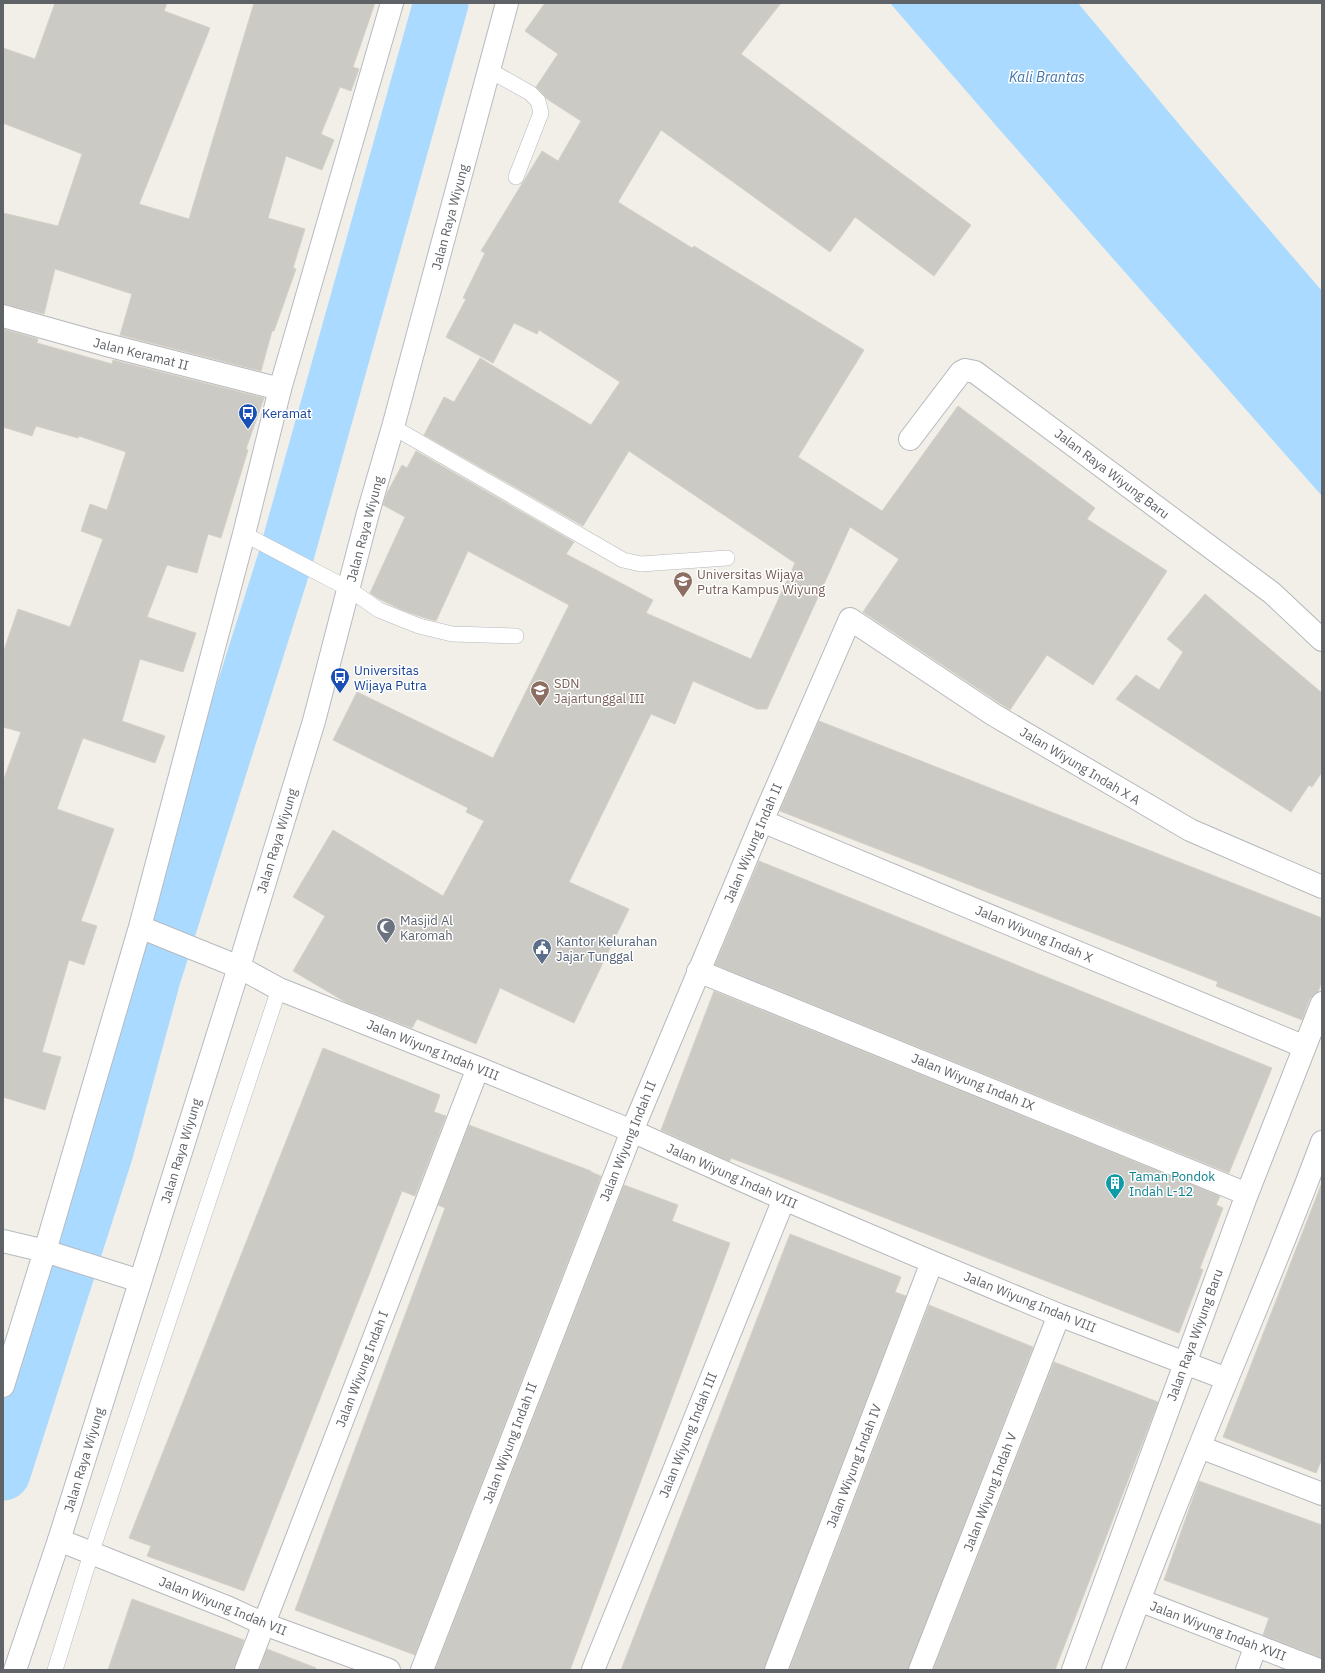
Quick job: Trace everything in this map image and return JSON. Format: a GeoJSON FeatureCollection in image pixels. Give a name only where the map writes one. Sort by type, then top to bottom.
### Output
{"type":"FeatureCollection","features":[{"type":"Feature","properties":{"kind":"street"},"geometry":{"type":"LineString","coordinates":[[3,1386],[148,930],[280,389],[392,3]]}},
{"type":"Feature","properties":{"kind":"street","name":"Jalan Raya Wiyung"},"geometry":{"type":"LineString","coordinates":[[15,1670],[59,1540],[131,1278],[314,721],[340,584],[368,513],[393,427],[507,3]]}},
{"type":"Feature","properties":{"kind":"street","name":"Jalan Keramat II"},"geometry":{"type":"LineString","coordinates":[[3,316],[103,344],[280,389]]}},
{"type":"Feature","properties":{"kind":"street","name":"Jalan Raya Wiyung Baru"},"geometry":{"type":"LineString","coordinates":[[910,439],[961,372],[965,370],[975,372],[1272,593],[1322,640]]}},
{"type":"Feature","properties":{"kind":"street","name":"Jalan Wiyung Indah II"},"geometry":{"type":"LineString","coordinates":[[422,1670],[632,1131],[698,971],[850,619]]}},
{"type":"Feature","properties":{"kind":"street","name":"Jalan Wiyung Indah X A"},"geometry":{"type":"LineString","coordinates":[[850,619],[994,714],[1190,830],[1322,887]]}},
{"type":"Feature","properties":{"kind":"street","name":"Jalan Wiyung Indah X"},"geometry":{"type":"LineString","coordinates":[[762,821],[1305,1047]]}},
{"type":"Feature","properties":{"kind":"street","name":"Jalan Wiyung Indah VIII"},"geometry":{"type":"LineString","coordinates":[[148,930],[235,965],[279,989],[632,1131],[784,1199],[1059,1315],[1184,1364],[1227,1379]]}},
{"type":"Feature","properties":{"kind":"street","name":"Jalan Wiyung Indah IX"},"geometry":{"type":"LineString","coordinates":[[698,971],[1247,1194]]}},
{"type":"Feature","properties":{"kind":"street","name":"Jalan Raya Wiyung Baru"},"geometry":{"type":"LineString","coordinates":[[1073,1670],[1247,1194],[1322,1003]]}},
{"type":"Feature","properties":{"kind":"street","name":"Jalan Wiyung Indah I"},"geometry":{"type":"LineString","coordinates":[[246,1670],[478,1068]]}},
{"type":"Feature","properties":{"kind":"street"},"geometry":{"type":"LineString","coordinates":[[1113,1670],[1139,1600],[1227,1379],[1299,1205],[1322,1142]]}},
{"type":"Feature","properties":{"kind":"street","name":"Jalan Wiyung Indah III"},"geometry":{"type":"LineString","coordinates":[[593,1670],[784,1199]]}},
{"type":"Feature","properties":{"kind":"street"},"geometry":{"type":"LineString","coordinates":[[3,1241],[45,1251],[131,1278]]}},
{"type":"Feature","properties":{"kind":"street","name":"Jalan Wiyung Indah IV"},"geometry":{"type":"LineString","coordinates":[[776,1670],[932,1262]]}},
{"type":"Feature","properties":{"kind":"street","name":"Jalan Wiyung Indah V"},"geometry":{"type":"LineString","coordinates":[[920,1670],[1059,1315]]}},
{"type":"Feature","properties":{"kind":"street"},"geometry":{"type":"LineString","coordinates":[[1200,1447],[1322,1494]]}},
{"type":"Feature","properties":{"kind":"street","name":"Jalan Wiyung Indah VII"},"geometry":{"type":"LineString","coordinates":[[59,1540],[229,1608],[264,1624],[389,1670]]}},
{"type":"Feature","properties":{"kind":"street","name":"Jalan Wiyung Indah XVII"},"geometry":{"type":"LineString","coordinates":[[1139,1600],[1319,1670]]}},
{"type":"Feature","properties":{"kind":"street"},"geometry":{"type":"LineString","coordinates":[[1248,1670],[1256,1646]]}},
{"type":"Feature","properties":{"kind":"lane"},"geometry":{"type":"LineString","coordinates":[[489,70],[530,93],[538,101],[541,113],[516,177]]}},
{"type":"Feature","properties":{"kind":"lane"},"geometry":{"type":"LineString","coordinates":[[393,427],[623,560],[641,564],[727,558]]}},
{"type":"Feature","properties":{"kind":"lane"},"geometry":{"type":"LineString","coordinates":[[244,534],[340,584],[380,610],[419,626],[452,634],[516,636]]}},
{"type":"Feature","properties":{"kind":"lane"},"geometry":{"type":"LineString","coordinates":[[55,1670],[91,1554],[279,989]]}},
{"type":"Feature","properties":{"kind":"water","name":"Kali Brantas"},"geometry":{"type":"Polygon","coordinates":[[[890,3],[1078,3],[1188,135],[1322,291],[1322,496],[999,129],[890,3]]]}},
{"type":"Feature","properties":{"kind":"building"},"geometry":{"type":"Polygon","coordinates":[[[55,3],[167,3],[164,11],[210,28],[139,204],[189,219],[254,3],[375,3],[353,67],[359,69],[351,91],[340,87],[321,134],[334,140],[322,170],[286,156],[268,218],[305,229],[293,268],[296,269],[274,331],[272,331],[261,371],[120,335],[132,294],[55,269],[44,314],[3,304],[3,213],[58,226],[82,154],[3,123],[3,48],[35,59],[55,3]]]}},
{"type":"Feature","properties":{"kind":"building"},"geometry":{"type":"Polygon","coordinates":[[[545,3],[781,3],[741,54],[971,225],[934,276],[855,217],[830,252],[661,130],[618,202],[692,248],[694,246],[864,350],[798,457],[882,511],[958,406],[1095,508],[1087,519],[1167,571],[1093,685],[1047,655],[1010,710],[863,612],[899,559],[850,527],[767,709],[757,709],[693,681],[675,724],[651,714],[569,882],[629,909],[574,1023],[500,988],[476,1044],[417,1019],[412,1028],[347,1003],[293,971],[325,916],[293,897],[333,830],[443,896],[484,821],[466,812],[468,808],[333,740],[357,692],[493,758],[569,605],[468,551],[436,621],[402,610],[370,593],[405,517],[383,505],[387,493],[402,465],[407,468],[416,451],[574,542],[566,554],[653,600],[646,613],[751,659],[795,563],[629,451],[583,526],[424,435],[444,397],[454,402],[480,358],[591,425],[620,382],[539,330],[537,334],[514,323],[493,363],[446,337],[466,299],[463,298],[485,253],[481,251],[542,151],[558,161],[581,121],[547,99],[536,87],[558,54],[525,31],[545,3]]]}},
{"type":"Feature","properties":{"kind":"building"},"geometry":{"type":"Polygon","coordinates":[[[3,329],[38,339],[37,343],[112,364],[113,360],[264,398],[246,449],[248,450],[221,538],[208,534],[197,573],[167,565],[147,617],[196,633],[183,672],[140,659],[122,721],[165,736],[155,763],[83,738],[57,809],[114,829],[81,921],[97,926],[84,965],[69,960],[42,1052],[61,1057],[45,1110],[3,1097],[3,781],[21,732],[3,727],[3,653],[18,609],[70,627],[103,539],[81,531],[90,504],[107,510],[126,452],[79,436],[78,438],[36,426],[32,436],[3,427],[3,329]]]}},
{"type":"Feature","properties":{"kind":"building"},"geometry":{"type":"Polygon","coordinates":[[[1205,594],[1322,693],[1322,772],[1312,787],[1309,785],[1291,812],[1116,699],[1136,675],[1159,690],[1183,652],[1167,639],[1205,594]]]}},
{"type":"Feature","properties":{"kind":"building"},"geometry":{"type":"Polygon","coordinates":[[[819,721],[1322,918],[1322,981],[1318,992],[1310,998],[1302,1020],[1216,986],[1218,982],[780,811],[819,721]]]}},
{"type":"Feature","properties":{"kind":"building"},"geometry":{"type":"Polygon","coordinates":[[[759,861],[1272,1068],[1229,1173],[715,965],[759,861]]]}},
{"type":"Feature","properties":{"kind":"building"},"geometry":{"type":"Polygon","coordinates":[[[714,991],[1220,1196],[1216,1205],[1223,1208],[1200,1268],[1203,1270],[1179,1333],[731,1158],[730,1161],[726,1160],[661,1130],[714,991]]]}},
{"type":"Feature","properties":{"kind":"building"},"geometry":{"type":"Polygon","coordinates":[[[323,1048],[440,1095],[434,1112],[446,1116],[415,1196],[402,1191],[244,1591],[147,1556],[151,1546],[129,1538],[323,1048]]]}},
{"type":"Feature","properties":{"kind":"building"},"geometry":{"type":"Polygon","coordinates":[[[469,1125],[601,1176],[415,1655],[295,1610],[445,1208],[438,1205],[469,1125]]]}},
{"type":"Feature","properties":{"kind":"building"},"geometry":{"type":"Polygon","coordinates":[[[624,1185],[678,1205],[672,1221],[730,1243],[570,1670],[435,1670],[624,1185]]]}},
{"type":"Feature","properties":{"kind":"building"},"geometry":{"type":"Polygon","coordinates":[[[1321,1185],[1322,1459],[1316,1473],[1223,1437],[1321,1185]]]}},
{"type":"Feature","properties":{"kind":"building"},"geometry":{"type":"Polygon","coordinates":[[[790,1234],[901,1277],[895,1292],[906,1296],[764,1670],[621,1670],[790,1234]]]}},
{"type":"Feature","properties":{"kind":"building"},"geometry":{"type":"Polygon","coordinates":[[[929,1305],[1033,1347],[908,1670],[789,1670],[929,1305]]]}},
{"type":"Feature","properties":{"kind":"building"},"geometry":{"type":"Polygon","coordinates":[[[1054,1362],[1158,1402],[1055,1670],[933,1670],[1054,1362]]]}},
{"type":"Feature","properties":{"kind":"building"},"geometry":{"type":"Polygon","coordinates":[[[1199,1481],[1322,1525],[1322,1658],[1263,1635],[1269,1618],[1164,1580],[1199,1481]]]}},
{"type":"Feature","properties":{"kind":"building"},"geometry":{"type":"Polygon","coordinates":[[[132,1599],[244,1640],[234,1670],[108,1670],[132,1599]]]}},
{"type":"Feature","properties":{"kind":"building"},"geometry":{"type":"Polygon","coordinates":[[[267,1649],[316,1668],[316,1670],[259,1670],[267,1649]]]}},
{"type":"Feature","properties":{"kind":"waterway"},"geometry":{"type":"LineString","coordinates":[[3,1473],[106,1151],[153,978],[285,560],[441,3]]}},
{"type":"Feature","properties":{"kind":"place","name":"Keramat"},"geometry":{"type":"Point","coordinates":[248,430]}},
{"type":"Feature","properties":{"kind":"place","name":"Universitas Wijaya Putra Kampus Wiyung"},"geometry":{"type":"Point","coordinates":[683,598]}},
{"type":"Feature","properties":{"kind":"place","name":"Universitas Wijaya Putra"},"geometry":{"type":"Point","coordinates":[340,694]}},
{"type":"Feature","properties":{"kind":"place","name":"SDN Jajartunggal III"},"geometry":{"type":"Point","coordinates":[540,707]}},
{"type":"Feature","properties":{"kind":"place","name":"Masjid Al Karomah"},"geometry":{"type":"Point","coordinates":[386,944]}},
{"type":"Feature","properties":{"kind":"place","name":"Kantor Kelurahan Jajar Tunggal"},"geometry":{"type":"Point","coordinates":[542,965]}},
{"type":"Feature","properties":{"kind":"place","name":"Taman Pondok Indah L-12"},"geometry":{"type":"Point","coordinates":[1115,1200]}}]}
